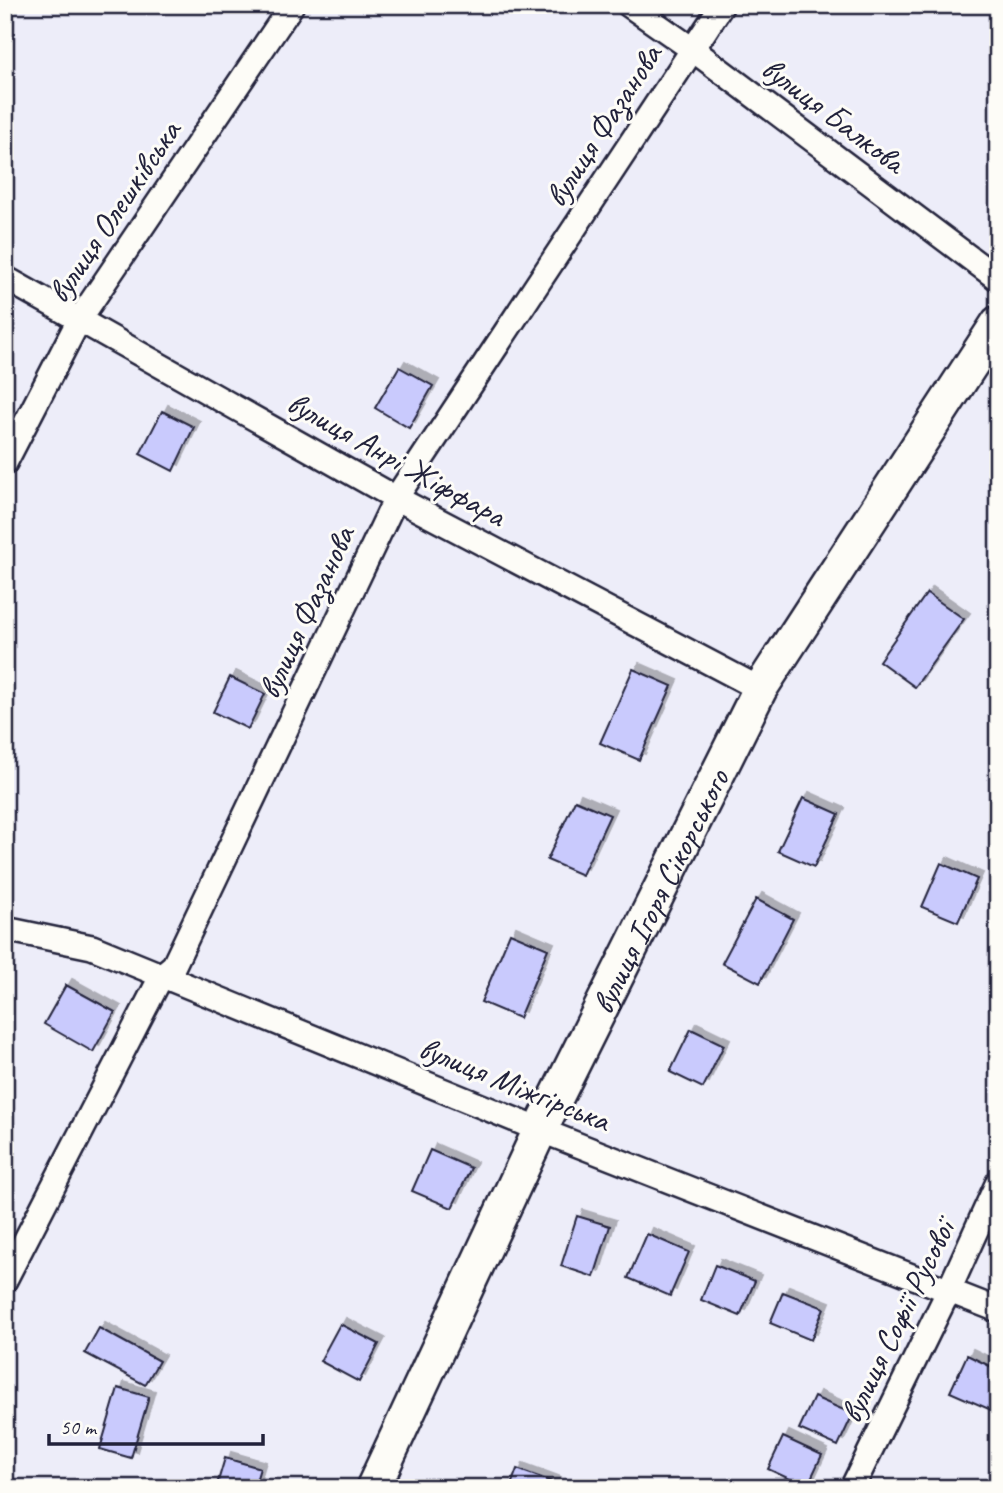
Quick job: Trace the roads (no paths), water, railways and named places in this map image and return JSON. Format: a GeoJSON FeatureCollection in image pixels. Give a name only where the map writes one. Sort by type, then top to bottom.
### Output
{"type":"FeatureCollection","features":[{"type":"Feature","properties":{"kind":"main road","name":"вулиця Ігоря Сікорського"},"geometry":{"type":"LineString","coordinates":[[373,1488],[541,1130],[761,689],[998,323]]}},
{"type":"Feature","properties":{"kind":"street","name":"вулиця Олешківська"},"geometry":{"type":"LineString","coordinates":[[5,463],[79,320],[292,5]]}},
{"type":"Feature","properties":{"kind":"street","name":"вулиця Балкова"},"geometry":{"type":"LineString","coordinates":[[629,5],[692,49],[998,279]]}},
{"type":"Feature","properties":{"kind":"street","name":"вулиця Фазанова"},"geometry":{"type":"LineString","coordinates":[[5,1280],[162,975],[174,965],[396,498],[722,5]]}},
{"type":"Feature","properties":{"kind":"street","name":"вулиця Анрі Жіффара"},"geometry":{"type":"LineString","coordinates":[[5,278],[396,498],[761,689]]}},
{"type":"Feature","properties":{"kind":"street","name":"вулиця Міжгірська"},"geometry":{"type":"LineString","coordinates":[[5,929],[92,947],[541,1130],[998,1310]]}},
{"type":"Feature","properties":{"kind":"street","name":"вулиця Софії Русової"},"geometry":{"type":"LineString","coordinates":[[852,1488],[949,1290],[998,1182]]}}]}
